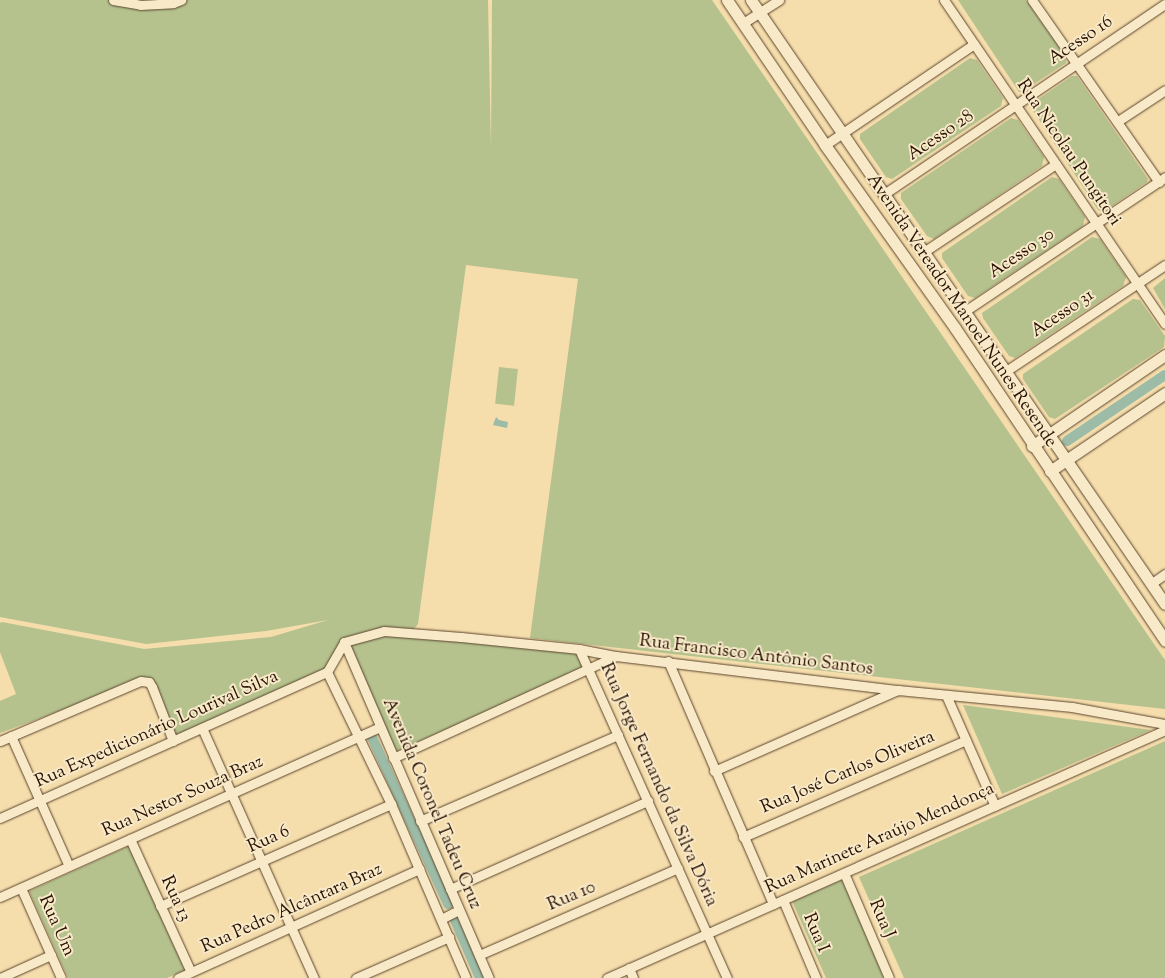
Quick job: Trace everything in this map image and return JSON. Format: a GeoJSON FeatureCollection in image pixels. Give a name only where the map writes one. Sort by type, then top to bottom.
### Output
{"type":"FeatureCollection","features":[{"type":"Feature","properties":{"kind":"street"},"geometry":{"type":"LineString","coordinates":[[113,0],[140,5],[172,3],[181,0]]}},
{"type":"Feature","properties":{"kind":"street","name":"Avenida Vereador Manoel Nunes Resende"},"geometry":{"type":"LineString","coordinates":[[727,0],[825,145],[955,328],[1032,446],[1165,641]]}},
{"type":"Feature","properties":{"kind":"street","name":"Avenida Vereador Manoel Nunes Resende"},"geometry":{"type":"LineString","coordinates":[[751,0],[1165,604]]}},
{"type":"Feature","properties":{"kind":"street"},"geometry":{"type":"LineString","coordinates":[[743,23],[779,0]]}},
{"type":"Feature","properties":{"kind":"street","name":"Rua Nicolau Pungitori"},"geometry":{"type":"LineString","coordinates":[[944,0],[1165,324]]}},
{"type":"Feature","properties":{"kind":"street"},"geometry":{"type":"LineString","coordinates":[[1035,1],[1076,65],[1162,180]]}},
{"type":"Feature","properties":{"kind":"street","name":"Acesso 16"},"geometry":{"type":"LineString","coordinates":[[1016,105],[1165,4]]}},
{"type":"Feature","properties":{"kind":"street"},"geometry":{"type":"LineString","coordinates":[[825,145],[974,44]]}},
{"type":"Feature","properties":{"kind":"street"},"geometry":{"type":"LineString","coordinates":[[1118,121],[1165,90]]}},
{"type":"Feature","properties":{"kind":"street","name":"Acesso 28"},"geometry":{"type":"LineString","coordinates":[[884,194],[1016,105]]}},
{"type":"Feature","properties":{"kind":"street"},"geometry":{"type":"LineString","coordinates":[[925,252],[1056,164]]}},
{"type":"Feature","properties":{"kind":"street","name":"Acesso 30"},"geometry":{"type":"LineString","coordinates":[[965,311],[1162,180]]}},
{"type":"Feature","properties":{"kind":"street","name":"Acesso 31"},"geometry":{"type":"LineString","coordinates":[[1006,371],[1165,265]]}},
{"type":"Feature","properties":{"kind":"street"},"geometry":{"type":"LineString","coordinates":[[1032,446],[1165,355]]}},
{"type":"Feature","properties":{"kind":"street"},"geometry":{"type":"LineString","coordinates":[[1050,471],[1165,392]]}},
{"type":"Feature","properties":{"kind":"street"},"geometry":{"type":"LineString","coordinates":[[1152,584],[1165,574]]}},
{"type":"Feature","properties":{"kind":"street","name":"Rua Francisco Antônio Santos"},"geometry":{"type":"LineString","coordinates":[[344,642],[371,633],[398,631],[579,649],[616,656],[898,690],[1072,707],[1165,724]]}},
{"type":"Feature","properties":{"kind":"street"},"geometry":{"type":"LineString","coordinates":[[328,672],[344,642]]}},
{"type":"Feature","properties":{"kind":"street","name":"Avenida Coronel Tadeu Cruz"},"geometry":{"type":"LineString","coordinates":[[344,642],[489,978]]}},
{"type":"Feature","properties":{"kind":"street","name":"Rua Jorge Fernando da Silva Dória"},"geometry":{"type":"LineString","coordinates":[[579,649],[727,978]]}},
{"type":"Feature","properties":{"kind":"street"},"geometry":{"type":"LineString","coordinates":[[393,758],[616,656]]}},
{"type":"Feature","properties":{"kind":"street"},"geometry":{"type":"LineString","coordinates":[[668,662],[714,771],[774,904]]}},
{"type":"Feature","properties":{"kind":"street","name":"Avenida Coronel Tadeu Cruz"},"geometry":{"type":"LineString","coordinates":[[328,672],[391,804],[466,978]]}},
{"type":"Feature","properties":{"kind":"street","name":"Rua Expedicionário Lourival Silva"},"geometry":{"type":"LineString","coordinates":[[0,818],[328,672]]}},
{"type":"Feature","properties":{"kind":"street"},"geometry":{"type":"LineString","coordinates":[[0,741],[142,681],[149,682],[152,687],[173,741]]}},
{"type":"Feature","properties":{"kind":"street"},"geometry":{"type":"LineString","coordinates":[[714,771],[898,690]]}},
{"type":"Feature","properties":{"kind":"street"},"geometry":{"type":"LineString","coordinates":[[946,695],[995,806]]}},
{"type":"Feature","properties":{"kind":"street","name":"Rua Nestor Souza Braz"},"geometry":{"type":"LineString","coordinates":[[0,897],[380,727]]}},
{"type":"Feature","properties":{"kind":"street"},"geometry":{"type":"LineString","coordinates":[[202,728],[314,978]]}},
{"type":"Feature","properties":{"kind":"street","name":"Rua Marinete Araújo Mendonça"},"geometry":{"type":"LineString","coordinates":[[608,978],[1165,730]]}},
{"type":"Feature","properties":{"kind":"street"},"geometry":{"type":"LineString","coordinates":[[420,821],[618,735]]}},
{"type":"Feature","properties":{"kind":"street"},"geometry":{"type":"LineString","coordinates":[[11,736],[69,866]]}},
{"type":"Feature","properties":{"kind":"street","name":"Rua José Carlos Oliveira"},"geometry":{"type":"LineString","coordinates":[[743,837],[966,740]]}},
{"type":"Feature","properties":{"kind":"street"},"geometry":{"type":"LineString","coordinates":[[450,889],[648,801]]}},
{"type":"Feature","properties":{"kind":"street","name":"Rua 6"},"geometry":{"type":"LineString","coordinates":[[160,906],[391,804]]}},
{"type":"Feature","properties":{"kind":"street","name":"Rua 13"},"geometry":{"type":"LineString","coordinates":[[130,839],[191,972]]}},
{"type":"Feature","properties":{"kind":"street","name":"Rua 10"},"geometry":{"type":"LineString","coordinates":[[479,955],[678,868]]}},
{"type":"Feature","properties":{"kind":"street","name":"Rua Pedro Alcântara Braz"},"geometry":{"type":"LineString","coordinates":[[178,978],[419,869]]}},
{"type":"Feature","properties":{"kind":"street","name":"Rua J"},"geometry":{"type":"LineString","coordinates":[[844,873],[889,978]]}},
{"type":"Feature","properties":{"kind":"street","name":"Rua Um"},"geometry":{"type":"LineString","coordinates":[[21,888],[61,978]]}},
{"type":"Feature","properties":{"kind":"street","name":"Rua I"},"geometry":{"type":"LineString","coordinates":[[783,900],[816,978]]}},
{"type":"Feature","properties":{"kind":"street"},"geometry":{"type":"LineString","coordinates":[[441,919],[459,910]]}},
{"type":"Feature","properties":{"kind":"street"},"geometry":{"type":"LineString","coordinates":[[356,978],[449,937]]}},
{"type":"Feature","properties":{"kind":"street"},"geometry":{"type":"LineString","coordinates":[[0,978],[51,955]]}},
{"type":"Feature","properties":{"kind":"street"},"geometry":{"type":"LineString","coordinates":[[629,968],[634,978]]}},
{"type":"Feature","properties":{"kind":"green space"},"geometry":{"type":"Polygon","coordinates":[[[0,0],[488,0],[491,149],[492,0],[712,0],[1165,660],[1165,709],[530,638],[578,279],[466,265],[418,624],[412,631],[579,649],[588,669],[396,751],[344,643],[327,672],[173,741],[152,687],[141,681],[0,733],[0,701],[16,694],[0,652],[0,623],[2,622],[144,649],[271,637],[328,620],[266,631],[146,644],[0,617],[0,0]]]}},
{"type":"Feature","properties":{"kind":"green space"},"geometry":{"type":"Polygon","coordinates":[[[958,0],[1026,0],[1066,57],[1066,63],[1022,92],[1019,92],[958,0]]]}},
{"type":"Feature","properties":{"kind":"green space"},"geometry":{"type":"Polygon","coordinates":[[[970,58],[977,60],[1003,98],[1001,106],[892,179],[886,177],[860,139],[860,134],[970,58]]]}},
{"type":"Feature","properties":{"kind":"green space"},"geometry":{"type":"Polygon","coordinates":[[[1072,76],[1077,76],[1148,179],[1147,182],[1103,212],[1098,210],[1032,109],[1034,102],[1072,76]]]}},
{"type":"Feature","properties":{"kind":"green space"},"geometry":{"type":"Polygon","coordinates":[[[1011,118],[1018,120],[1044,157],[1042,166],[934,239],[927,236],[901,199],[901,193],[1011,118]]]}},
{"type":"Feature","properties":{"kind":"green space"},"geometry":{"type":"Polygon","coordinates":[[[1052,177],[1059,179],[1085,217],[1083,226],[975,298],[968,296],[942,258],[942,253],[1052,177]]]}},
{"type":"Feature","properties":{"kind":"green space"},"geometry":{"type":"Polygon","coordinates":[[[1092,237],[1100,239],[1126,277],[1123,286],[1015,358],[1009,356],[983,318],[982,313],[1092,237]]]}},
{"type":"Feature","properties":{"kind":"green space"},"geometry":{"type":"Polygon","coordinates":[[[1165,278],[1165,309],[1153,288],[1165,278]]]}},
{"type":"Feature","properties":{"kind":"green space"},"geometry":{"type":"Polygon","coordinates":[[[1133,299],[1140,300],[1165,336],[1164,347],[1055,419],[1049,417],[1023,379],[1023,374],[1133,299]]]}},
{"type":"Feature","properties":{"kind":"green space"},"geometry":{"type":"Polygon","coordinates":[[[499,367],[518,369],[514,406],[495,404],[499,367]]]}},
{"type":"Feature","properties":{"kind":"green space"},"geometry":{"type":"Polygon","coordinates":[[[963,705],[1151,730],[1002,794],[963,705]]]}},
{"type":"Feature","properties":{"kind":"green space"},"geometry":{"type":"Polygon","coordinates":[[[1165,741],[1165,978],[904,978],[859,877],[1165,741]]]}},
{"type":"Feature","properties":{"kind":"green space"},"geometry":{"type":"Polygon","coordinates":[[[129,846],[185,970],[167,978],[68,978],[29,891],[129,846]]]}},
{"type":"Feature","properties":{"kind":"green space"},"geometry":{"type":"Polygon","coordinates":[[[844,879],[884,978],[826,978],[792,901],[844,879]]]}},
{"type":"Feature","properties":{"kind":"shaded area"},"geometry":{"type":"Polygon","coordinates":[[[496,417],[499,420],[508,422],[507,428],[493,425],[496,417]]]}},
{"type":"Feature","properties":{"kind":"waterway"},"geometry":{"type":"LineString","coordinates":[[1067,441],[1165,375]]}},
{"type":"Feature","properties":{"kind":"waterway"},"geometry":{"type":"LineString","coordinates":[[371,735],[448,904]]}},
{"type":"Feature","properties":{"kind":"waterway"},"geometry":{"type":"LineString","coordinates":[[455,920],[480,978]]}}]}
